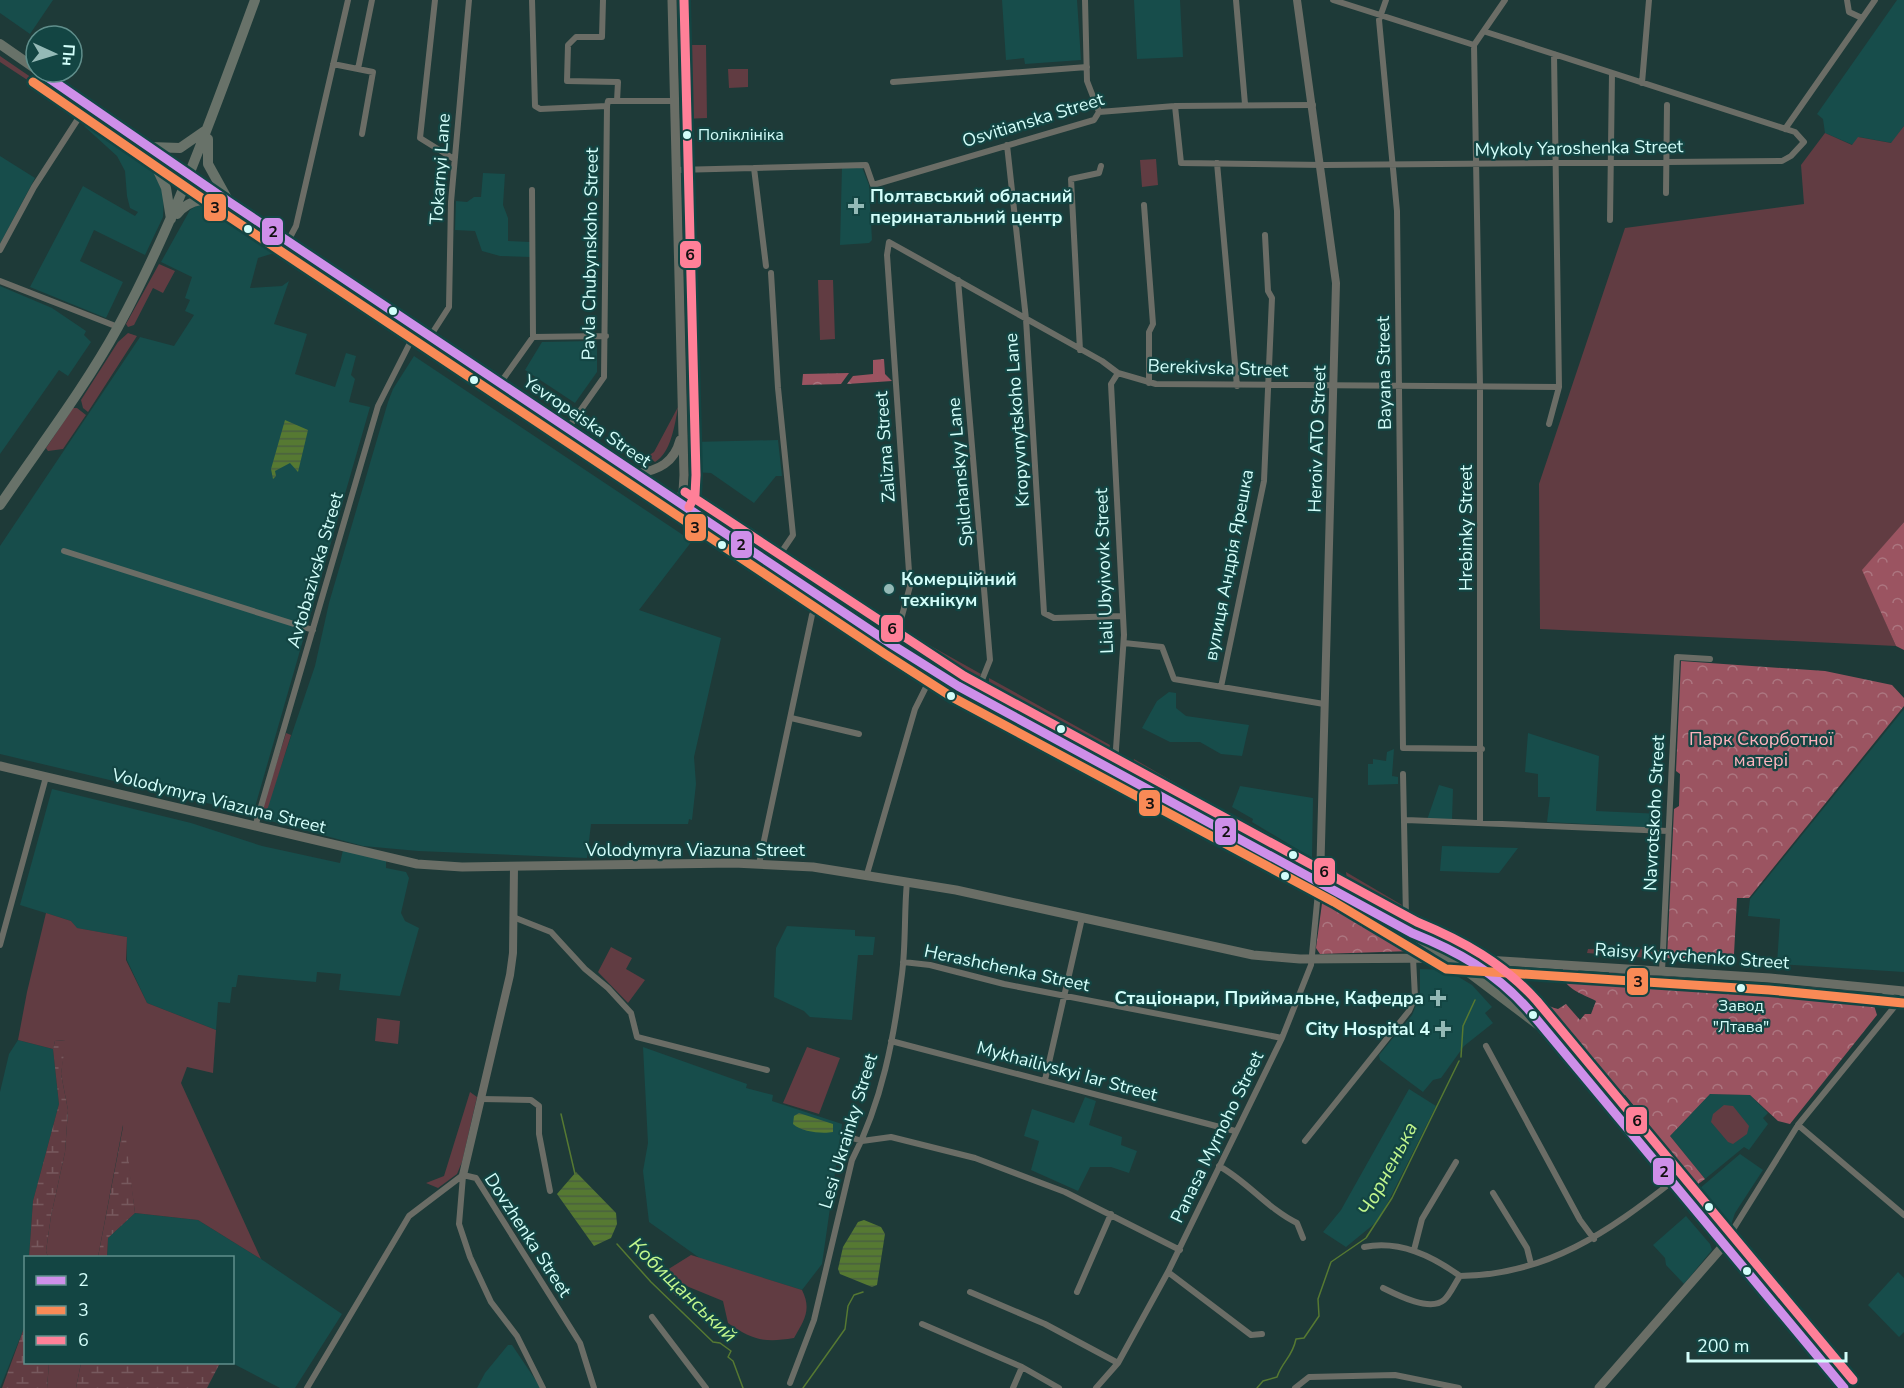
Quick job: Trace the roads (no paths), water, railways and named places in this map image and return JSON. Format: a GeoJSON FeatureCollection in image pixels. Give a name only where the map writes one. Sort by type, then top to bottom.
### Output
{"type":"FeatureCollection","features":[{"type":"Feature","properties":{"kind":"highway"},"geometry":{"type":"LineString","coordinates":[[0,503],[92,371],[118,327],[177,208],[255,0]]}},
{"type":"Feature","properties":{"kind":"highway"},"geometry":{"type":"LineString","coordinates":[[0,44],[24,61]]}},
{"type":"Feature","properties":{"kind":"highway","name":"Yevropeiska Street"},"geometry":{"type":"LineString","coordinates":[[57,84],[190,176]]}},
{"type":"Feature","properties":{"kind":"highway"},"geometry":{"type":"LineString","coordinates":[[171,222],[166,188],[147,146],[180,148],[194,141],[208,128]]}},
{"type":"Feature","properties":{"kind":"highway"},"geometry":{"type":"LineString","coordinates":[[208,128],[208,164],[228,202]]}},
{"type":"Feature","properties":{"kind":"highway"},"geometry":{"type":"LineString","coordinates":[[171,222],[183,207],[192,201],[210,199],[228,202]]}},
{"type":"Feature","properties":{"kind":"main road"},"geometry":{"type":"LineString","coordinates":[[672,0],[683,432],[683,492],[678,502]]}},
{"type":"Feature","properties":{"kind":"main road","name":"Yevropeiska Street"},"geometry":{"type":"LineString","coordinates":[[190,176],[891,644],[976,695],[1397,924],[1450,958],[1528,1020],[1540,1026]]}},
{"type":"Feature","properties":{"kind":"main road"},"geometry":{"type":"LineString","coordinates":[[636,474],[659,469],[667,463],[677,449],[683,432]]}},
{"type":"Feature","properties":{"kind":"main road","name":"Volodymyra Viazuna Street"},"geometry":{"type":"LineString","coordinates":[[0,766],[417,864],[514,867],[759,864],[867,874],[1252,955],[1311,959],[1501,959]]}},
{"type":"Feature","properties":{"kind":"main road","name":"Yevropeiska Street"},"geometry":{"type":"LineString","coordinates":[[1412,933],[1471,959],[1509,986],[1844,1388]]}},
{"type":"Feature","properties":{"kind":"main road","name":"Raisy Kyrychenko Street"},"geometry":{"type":"LineString","coordinates":[[1501,959],[1880,987],[1904,993]]}},
{"type":"Feature","properties":{"kind":"main road"},"geometry":{"type":"LineString","coordinates":[[1599,1388],[1724,1245]]}},
{"type":"Feature","properties":{"kind":"street"},"geometry":{"type":"LineString","coordinates":[[288,242],[296,226],[348,0]]}},
{"type":"Feature","properties":{"kind":"street"},"geometry":{"type":"LineString","coordinates":[[358,69],[372,0]]}},
{"type":"Feature","properties":{"kind":"street"},"geometry":{"type":"LineString","coordinates":[[435,0],[420,138],[454,159]]}},
{"type":"Feature","properties":{"kind":"street","name":"Tokarnyi Lane"},"geometry":{"type":"LineString","coordinates":[[431,335],[449,307],[454,159],[469,0]]}},
{"type":"Feature","properties":{"kind":"street"},"geometry":{"type":"LineString","coordinates":[[532,0],[535,106],[540,109],[607,106],[608,101],[674,102]]}},
{"type":"Feature","properties":{"kind":"street"},"geometry":{"type":"LineString","coordinates":[[603,0],[602,37],[576,37],[568,45],[567,81],[618,82],[617,101]]}},
{"type":"Feature","properties":{"kind":"street"},"geometry":{"type":"LineString","coordinates":[[1085,0],[1087,81],[1099,112]]}},
{"type":"Feature","properties":{"kind":"street"},"geometry":{"type":"LineString","coordinates":[[1236,0],[1245,104]]}},
{"type":"Feature","properties":{"kind":"street","name":"Heroiv ATO Street"},"geometry":{"type":"LineString","coordinates":[[1297,0],[1335,258],[1334,387],[1320,881]]}},
{"type":"Feature","properties":{"kind":"street"},"geometry":{"type":"LineString","coordinates":[[1333,0],[1474,45],[1486,32],[1505,0]]}},
{"type":"Feature","properties":{"kind":"street","name":"Bayana Street"},"geometry":{"type":"LineString","coordinates":[[1386,0],[1380,15],[1394,165],[1400,385],[1403,748],[1482,749]]}},
{"type":"Feature","properties":{"kind":"street"},"geometry":{"type":"LineString","coordinates":[[1642,83],[1649,0]]}},
{"type":"Feature","properties":{"kind":"street"},"geometry":{"type":"LineString","coordinates":[[1846,0],[1849,12],[1863,18]]}},
{"type":"Feature","properties":{"kind":"street"},"geometry":{"type":"LineString","coordinates":[[1486,32],[1785,129],[1875,0]]}},
{"type":"Feature","properties":{"kind":"street","name":"Hrebinky Street"},"geometry":{"type":"LineString","coordinates":[[1474,45],[1478,165],[1480,386],[1482,749],[1480,824]]}},
{"type":"Feature","properties":{"kind":"street"},"geometry":{"type":"LineString","coordinates":[[1549,424],[1559,387],[1554,54]]}},
{"type":"Feature","properties":{"kind":"street"},"geometry":{"type":"LineString","coordinates":[[333,64],[373,72],[362,134]]}},
{"type":"Feature","properties":{"kind":"street"},"geometry":{"type":"LineString","coordinates":[[893,82],[1087,67]]}},
{"type":"Feature","properties":{"kind":"street"},"geometry":{"type":"LineString","coordinates":[[1610,220],[1612,73]]}},
{"type":"Feature","properties":{"kind":"street"},"geometry":{"type":"LineString","coordinates":[[0,250],[34,187],[87,105]]}},
{"type":"Feature","properties":{"kind":"street","name":"Osvitianska Street"},"geometry":{"type":"LineString","coordinates":[[754,168],[866,165],[873,184],[1094,120],[1099,112],[1175,106],[1313,105]]}},
{"type":"Feature","properties":{"kind":"street"},"geometry":{"type":"LineString","coordinates":[[1666,193],[1667,105]]}},
{"type":"Feature","properties":{"kind":"street","name":"Pavla Chubynskoho Street"},"geometry":{"type":"LineString","coordinates":[[568,428],[604,377],[607,106]]}},
{"type":"Feature","properties":{"kind":"street","name":"Mykoly Yaroshenka Street"},"geometry":{"type":"LineString","coordinates":[[1175,106],[1181,163],[1478,165],[1782,162],[1804,142],[1795,132],[1785,129]]}},
{"type":"Feature","properties":{"kind":"street","name":"Kropyvnytskoho Lane"},"geometry":{"type":"LineString","coordinates":[[1007,145],[1026,319],[1044,613],[1054,618],[1123,616]]}},
{"type":"Feature","properties":{"kind":"street"},"geometry":{"type":"LineString","coordinates":[[1217,163],[1237,386]]}},
{"type":"Feature","properties":{"kind":"street"},"geometry":{"type":"LineString","coordinates":[[1080,350],[1071,179],[1099,172],[1101,166]]}},
{"type":"Feature","properties":{"kind":"street"},"geometry":{"type":"LineString","coordinates":[[676,170],[754,168],[766,266]]}},
{"type":"Feature","properties":{"kind":"street"},"geometry":{"type":"LineString","coordinates":[[501,382],[534,337],[532,190]]}},
{"type":"Feature","properties":{"kind":"street"},"geometry":{"type":"LineString","coordinates":[[1144,205],[1153,324],[1149,332],[1149,383]]}},
{"type":"Feature","properties":{"kind":"street","name":"вулиця Андрія Ярешка"},"geometry":{"type":"LineString","coordinates":[[1221,687],[1264,481],[1272,298],[1268,291],[1265,235]]}},
{"type":"Feature","properties":{"kind":"street","name":"Berekivska Street"},"geometry":{"type":"LineString","coordinates":[[887,246],[889,242],[894,243],[1118,373],[1149,383],[1334,387],[1400,385],[1559,387]]}},
{"type":"Feature","properties":{"kind":"street","name":"Zalizna Street"},"geometry":{"type":"LineString","coordinates":[[887,246],[910,586],[896,638],[891,644]]}},
{"type":"Feature","properties":{"kind":"street"},"geometry":{"type":"LineString","coordinates":[[771,273],[778,388],[793,535],[772,566]]}},
{"type":"Feature","properties":{"kind":"street"},"geometry":{"type":"LineString","coordinates":[[0,280],[118,327]]}},
{"type":"Feature","properties":{"kind":"street","name":"Spilchanskyy Lane"},"geometry":{"type":"LineString","coordinates":[[958,280],[990,660],[976,695]]}},
{"type":"Feature","properties":{"kind":"street","name":"Avtobazivska Street"},"geometry":{"type":"LineString","coordinates":[[255,827],[378,406],[408,342],[419,327]]}},
{"type":"Feature","properties":{"kind":"street"},"geometry":{"type":"LineString","coordinates":[[534,337],[606,336]]}},
{"type":"Feature","properties":{"kind":"street","name":"Liali Ubyivovk Street"},"geometry":{"type":"LineString","coordinates":[[1112,770],[1115,763],[1124,643],[1111,384],[1118,373]]}},
{"type":"Feature","properties":{"kind":"street"},"geometry":{"type":"LineString","coordinates":[[64,551],[313,630]]}},
{"type":"Feature","properties":{"kind":"street"},"geometry":{"type":"LineString","coordinates":[[759,864],[812,615],[820,598]]}},
{"type":"Feature","properties":{"kind":"street"},"geometry":{"type":"LineString","coordinates":[[1124,643],[1162,647],[1167,654],[1173,679],[1324,704]]}},
{"type":"Feature","properties":{"kind":"street","name":"Navrotskoho Street"},"geometry":{"type":"LineString","coordinates":[[1662,971],[1677,657],[1710,659]]}},
{"type":"Feature","properties":{"kind":"street"},"geometry":{"type":"LineString","coordinates":[[867,874],[915,709],[934,670]]}},
{"type":"Feature","properties":{"kind":"street"},"geometry":{"type":"LineString","coordinates":[[790,718],[859,734]]}},
{"type":"Feature","properties":{"kind":"street"},"geometry":{"type":"LineString","coordinates":[[1397,924],[1406,917],[1406,820],[1403,774]]}},
{"type":"Feature","properties":{"kind":"street"},"geometry":{"type":"LineString","coordinates":[[0,945],[46,777]]}},
{"type":"Feature","properties":{"kind":"street"},"geometry":{"type":"LineString","coordinates":[[1406,820],[1668,831]]}},
{"type":"Feature","properties":{"kind":"street","name":"Dovzhenka Street"},"geometry":{"type":"LineString","coordinates":[[514,867],[510,975],[463,1175],[476,1178],[574,1333],[580,1343],[594,1388]]}},
{"type":"Feature","properties":{"kind":"street","name":"Panasa Myrnoho Street"},"geometry":{"type":"LineString","coordinates":[[1096,1388],[1118,1363],[1180,1250],[1235,1131],[1282,1038],[1307,977],[1320,881]]}},
{"type":"Feature","properties":{"kind":"street","name":"Lesi Ukrainky Street"},"geometry":{"type":"LineString","coordinates":[[790,1383],[809,1336],[847,1176],[887,1070],[903,962],[907,882]]}},
{"type":"Feature","properties":{"kind":"street"},"geometry":{"type":"LineString","coordinates":[[513,917],[551,932],[585,969],[608,988],[631,1013],[637,1037],[767,1070]]}},
{"type":"Feature","properties":{"kind":"street"},"geometry":{"type":"LineString","coordinates":[[1045,1080],[1082,918]]}},
{"type":"Feature","properties":{"kind":"street"},"geometry":{"type":"LineString","coordinates":[[1305,1141],[1409,1011],[1415,997],[1413,958]]}},
{"type":"Feature","properties":{"kind":"street","name":"Herashchenka Street"},"geometry":{"type":"LineString","coordinates":[[903,962],[930,965],[1063,995],[1282,1038]]}},
{"type":"Feature","properties":{"kind":"street"},"geometry":{"type":"LineString","coordinates":[[1880,987],[1901,1004]]}},
{"type":"Feature","properties":{"kind":"street"},"geometry":{"type":"LineString","coordinates":[[1724,1245],[1798,1125],[1901,1004],[1904,993]]}},
{"type":"Feature","properties":{"kind":"street","name":"Mykhailivskyi Iar Street"},"geometry":{"type":"LineString","coordinates":[[891,1041],[1235,1131]]}},
{"type":"Feature","properties":{"kind":"street"},"geometry":{"type":"LineString","coordinates":[[1486,1046],[1580,1220],[1594,1239]]}},
{"type":"Feature","properties":{"kind":"street"},"geometry":{"type":"LineString","coordinates":[[481,1099],[531,1100],[539,1106],[539,1134],[550,1191]]}},
{"type":"Feature","properties":{"kind":"street"},"geometry":{"type":"LineString","coordinates":[[1798,1125],[1904,1215]]}},
{"type":"Feature","properties":{"kind":"street"},"geometry":{"type":"LineString","coordinates":[[849,1137],[862,1141],[891,1137],[975,1158],[1031,1178],[1111,1214],[1180,1250]]}},
{"type":"Feature","properties":{"kind":"street"},"geometry":{"type":"LineString","coordinates":[[1414,1250],[1422,1219],[1456,1162]]}},
{"type":"Feature","properties":{"kind":"street"},"geometry":{"type":"LineString","coordinates":[[1220,1166],[1234,1174],[1279,1214],[1297,1223],[1303,1239]]}},
{"type":"Feature","properties":{"kind":"street"},"geometry":{"type":"LineString","coordinates":[[307,1388],[409,1216],[463,1175]]}},
{"type":"Feature","properties":{"kind":"street"},"geometry":{"type":"LineString","coordinates":[[463,1175],[459,1224],[470,1257],[491,1302],[517,1336],[543,1388]]}},
{"type":"Feature","properties":{"kind":"street"},"geometry":{"type":"LineString","coordinates":[[1364,1247],[1376,1245],[1414,1250],[1436,1259],[1460,1276],[1494,1272],[1531,1264],[1594,1239],[1673,1181]]}},
{"type":"Feature","properties":{"kind":"street"},"geometry":{"type":"LineString","coordinates":[[1493,1193],[1527,1248],[1531,1264]]}},
{"type":"Feature","properties":{"kind":"street"},"geometry":{"type":"LineString","coordinates":[[1077,1292],[1111,1214]]}},
{"type":"Feature","properties":{"kind":"street"},"geometry":{"type":"LineString","coordinates":[[1168,1272],[1251,1335],[1262,1334]]}},
{"type":"Feature","properties":{"kind":"street"},"geometry":{"type":"LineString","coordinates":[[1383,1288],[1411,1301],[1435,1304],[1443,1300],[1460,1276]]}},
{"type":"Feature","properties":{"kind":"street"},"geometry":{"type":"LineString","coordinates":[[970,1292],[1063,1333],[1118,1363]]}},
{"type":"Feature","properties":{"kind":"street"},"geometry":{"type":"LineString","coordinates":[[652,1317],[706,1388]]}},
{"type":"Feature","properties":{"kind":"street"},"geometry":{"type":"LineString","coordinates":[[922,1324],[1022,1367],[1059,1388]]}},
{"type":"Feature","properties":{"kind":"street"},"geometry":{"type":"LineString","coordinates":[[1012,1388],[1022,1367]]}},
{"type":"Feature","properties":{"kind":"street"},"geometry":{"type":"LineString","coordinates":[[1295,1388],[1303,1380],[1316,1376],[1365,1378],[1395,1375],[1460,1388]]}},
{"type":"Feature","properties":{"kind":"waterway","name":"Чорненька"},"geometry":{"type":"LineString","coordinates":[[1461,1057],[1463,1026],[1475,1000]]}},
{"type":"Feature","properties":{"kind":"waterway","name":"Чорненька"},"geometry":{"type":"LineString","coordinates":[[1257,1388],[1263,1381],[1277,1377],[1296,1339],[1304,1338],[1319,1316],[1318,1299],[1331,1262],[1366,1238],[1392,1198],[1459,1061]]}},
{"type":"Feature","properties":{"kind":"waterway","name":"Кобищанський"},"geometry":{"type":"LineString","coordinates":[[561,1114],[575,1174]]}},
{"type":"Feature","properties":{"kind":"waterway","name":"Кобищанський"},"geometry":{"type":"LineString","coordinates":[[617,1244],[651,1282],[713,1342],[720,1343],[731,1351],[728,1357],[733,1361],[743,1388]]}},
{"type":"Feature","properties":{"kind":"waterway"},"geometry":{"type":"LineString","coordinates":[[803,1388],[845,1329],[848,1306],[854,1295],[863,1292]]}},
{"type":"Feature","properties":{"kind":"place","name":"Поліклініка"},"geometry":{"type":"Point","coordinates":[687,135]}},
{"type":"Feature","properties":{"kind":"place","name":"Полтавський обласний перинатальний центр"},"geometry":{"type":"Point","coordinates":[856,206]}},
{"type":"Feature","properties":{"kind":"place","name":"Комерційний технікум"},"geometry":{"type":"Point","coordinates":[889,589]}},
{"type":"Feature","properties":{"kind":"place","name":"Завод \"Лтава\""},"geometry":{"type":"Point","coordinates":[1741,988]}},
{"type":"Feature","properties":{"kind":"place","name":"Стаціонари, Приймальне, Кафедра"},"geometry":{"type":"Point","coordinates":[1438,998]}},
{"type":"Feature","properties":{"kind":"place","name":"City Hospital 4"},"geometry":{"type":"Point","coordinates":[1443,1029]}},
{"type":"Feature","properties":{"kind":"park label","name":"Парк Скорботної матері"},"geometry":{"type":"Point","coordinates":[1761,750]}}]}
